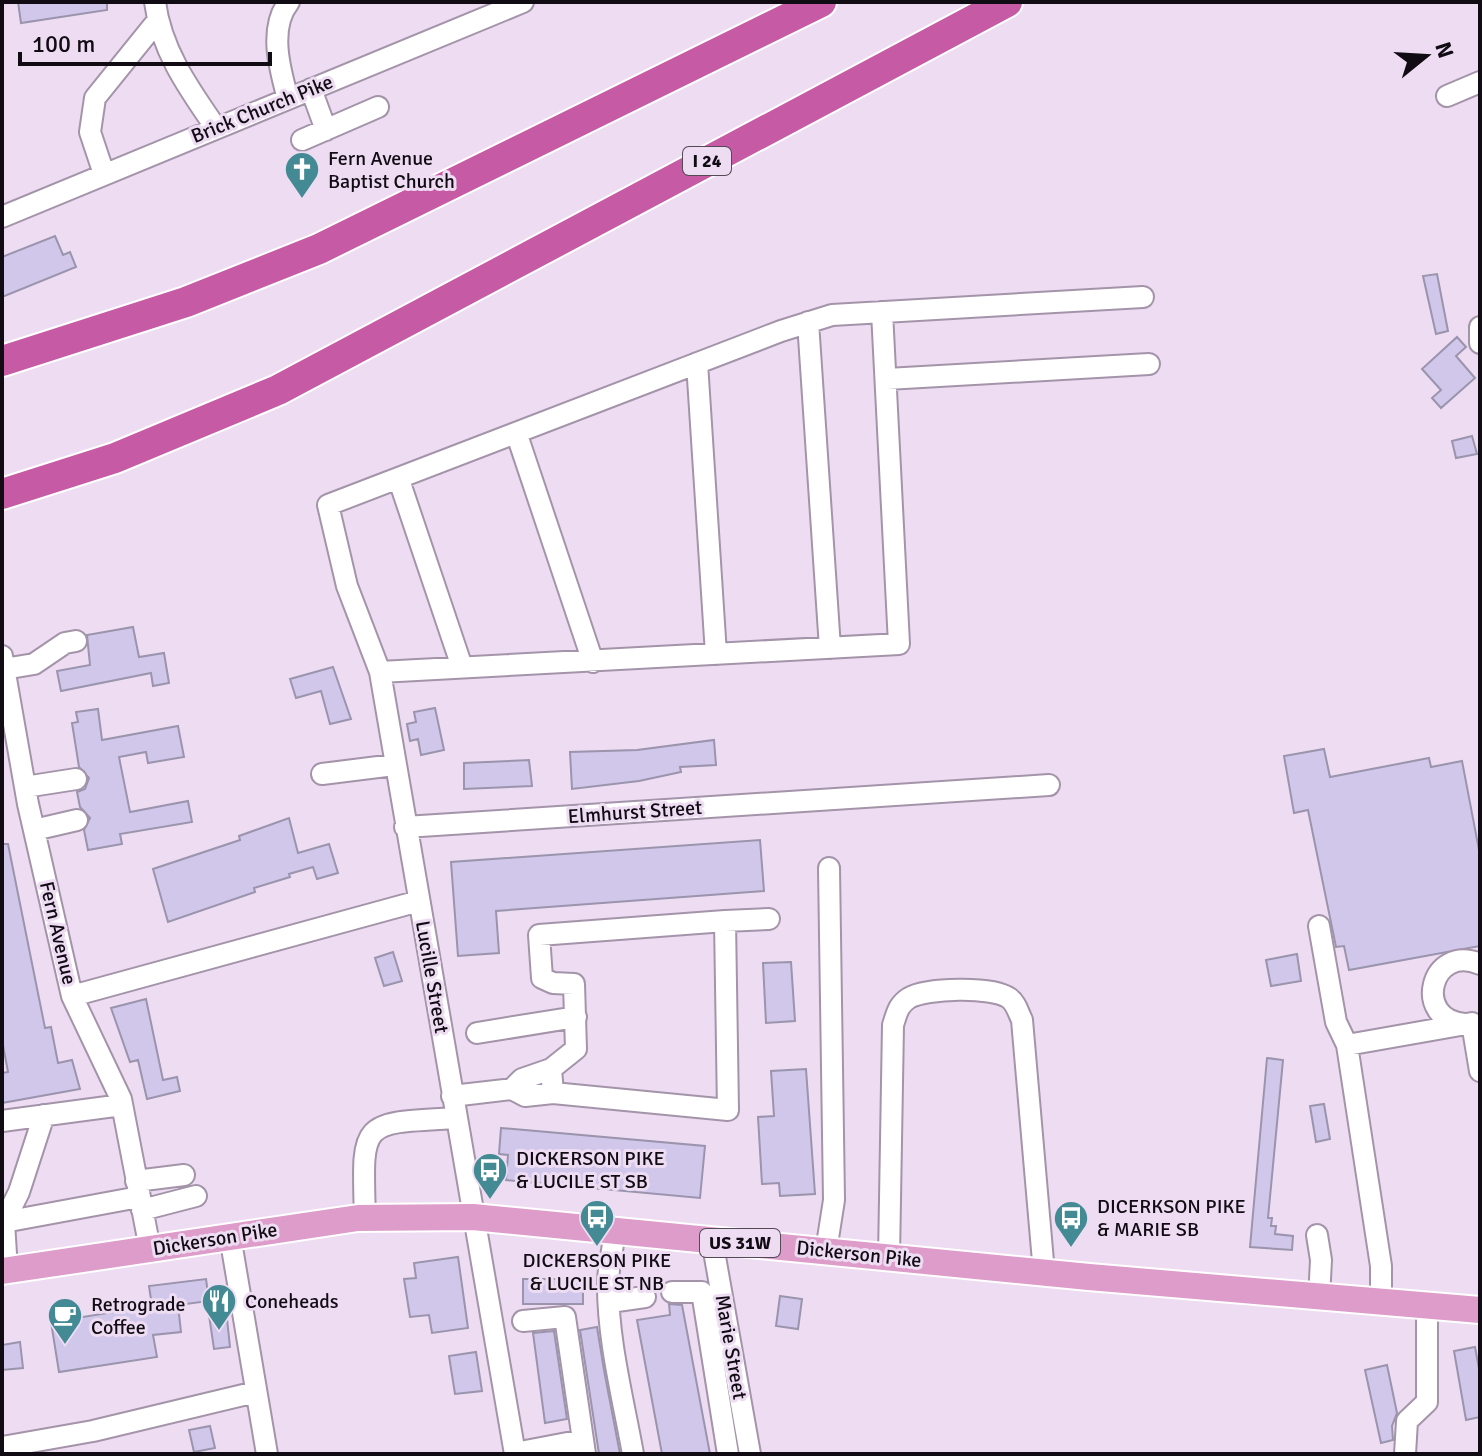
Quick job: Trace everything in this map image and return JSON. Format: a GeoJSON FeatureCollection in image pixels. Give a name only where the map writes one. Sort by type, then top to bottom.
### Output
{"type":"FeatureCollection","features":[{"type":"Feature","properties":{"kind":"highway"},"geometry":{"type":"LineString","coordinates":[[2,361],[186,302],[319,249],[821,2]]}},
{"type":"Feature","properties":{"kind":"highway","name":"I 24"},"geometry":{"type":"LineString","coordinates":[[2,494],[115,458],[278,390],[1007,2]]}},
{"type":"Feature","properties":{"kind":"main road","name":"Dickerson Pike"},"geometry":{"type":"LineString","coordinates":[[5,1270],[365,1218],[473,1217],[1044,1273],[1427,1308],[1480,1310]]}},
{"type":"Feature","properties":{"kind":"street"},"geometry":{"type":"LineString","coordinates":[[288,99],[277,62],[281,12],[289,2]]}},
{"type":"Feature","properties":{"kind":"street","name":"Brick Church Pike"},"geometry":{"type":"LineString","coordinates":[[2,217],[523,2]]}},
{"type":"Feature","properties":{"kind":"street"},"geometry":{"type":"LineString","coordinates":[[156,11],[180,77],[216,128]]}},
{"type":"Feature","properties":{"kind":"street"},"geometry":{"type":"LineString","coordinates":[[104,174],[90,132],[95,98],[156,11]]}},
{"type":"Feature","properties":{"kind":"street"},"geometry":{"type":"LineString","coordinates":[[1447,96],[1480,82]]}},
{"type":"Feature","properties":{"kind":"street"},"geometry":{"type":"LineString","coordinates":[[311,89],[326,130]]}},
{"type":"Feature","properties":{"kind":"street"},"geometry":{"type":"LineString","coordinates":[[302,140],[378,107]]}},
{"type":"Feature","properties":{"kind":"street"},"geometry":{"type":"LineString","coordinates":[[462,667],[399,480],[697,363],[832,315],[1143,297]]}},
{"type":"Feature","properties":{"kind":"street"},"geometry":{"type":"LineString","coordinates":[[380,672],[899,644],[882,312]]}},
{"type":"Feature","properties":{"kind":"street"},"geometry":{"type":"LineString","coordinates":[[808,322],[830,648]]}},
{"type":"Feature","properties":{"kind":"street"},"geometry":{"type":"LineString","coordinates":[[1480,327],[1480,343]]}},
{"type":"Feature","properties":{"kind":"street"},"geometry":{"type":"LineString","coordinates":[[697,363],[716,654]]}},
{"type":"Feature","properties":{"kind":"street"},"geometry":{"type":"LineString","coordinates":[[887,379],[1149,364]]}},
{"type":"Feature","properties":{"kind":"street"},"geometry":{"type":"LineString","coordinates":[[517,435],[593,662]]}},
{"type":"Feature","properties":{"kind":"street","name":"Lucille Street"},"geometry":{"type":"LineString","coordinates":[[399,480],[328,505],[347,586],[380,672],[515,1454]]}},
{"type":"Feature","properties":{"kind":"street"},"geometry":{"type":"LineString","coordinates":[[3,663],[34,664],[65,643],[76,641]]}},
{"type":"Feature","properties":{"kind":"street","name":"Fern Avenue"},"geometry":{"type":"LineString","coordinates":[[3,663],[25,787],[72,996],[97,1043],[122,1105],[150,1249]]}},
{"type":"Feature","properties":{"kind":"street"},"geometry":{"type":"LineString","coordinates":[[322,774],[394,765]]}},
{"type":"Feature","properties":{"kind":"street"},"geometry":{"type":"LineString","coordinates":[[25,787],[76,779]]}},
{"type":"Feature","properties":{"kind":"street","name":"Elmhurst Street"},"geometry":{"type":"LineString","coordinates":[[405,827],[1049,785]]}},
{"type":"Feature","properties":{"kind":"street"},"geometry":{"type":"LineString","coordinates":[[34,830],[77,820]]}},
{"type":"Feature","properties":{"kind":"street"},"geometry":{"type":"LineString","coordinates":[[826,1251],[834,1200],[829,868]]}},
{"type":"Feature","properties":{"kind":"street"},"geometry":{"type":"LineString","coordinates":[[72,996],[419,901]]}},
{"type":"Feature","properties":{"kind":"street"},"geometry":{"type":"LineString","coordinates":[[512,1089],[522,1079],[551,1069],[576,1049],[574,984],[553,983],[542,978],[539,935],[769,919]]}},
{"type":"Feature","properties":{"kind":"street"},"geometry":{"type":"LineString","coordinates":[[452,1096],[512,1089],[525,1096],[553,1093],[628,1103],[728,1110],[725,921]]}},
{"type":"Feature","properties":{"kind":"street"},"geometry":{"type":"LineString","coordinates":[[1319,926],[1336,1022],[1347,1045],[1381,1266],[1381,1304]]}},
{"type":"Feature","properties":{"kind":"street"},"geometry":{"type":"LineString","coordinates":[[1429,1031],[1436,1007],[1432,987],[1442,968],[1461,960],[1480,964]]}},
{"type":"Feature","properties":{"kind":"street"},"geometry":{"type":"LineString","coordinates":[[889,1257],[893,1025],[899,1006],[912,996],[973,989],[1002,994],[1013,1000],[1022,1020],[1044,1273]]}},
{"type":"Feature","properties":{"kind":"street"},"geometry":{"type":"LineString","coordinates":[[1436,1007],[1451,1021],[1476,1022]]}},
{"type":"Feature","properties":{"kind":"street"},"geometry":{"type":"LineString","coordinates":[[477,1033],[576,1017]]}},
{"type":"Feature","properties":{"kind":"street"},"geometry":{"type":"LineString","coordinates":[[1347,1045],[1476,1022]]}},
{"type":"Feature","properties":{"kind":"street"},"geometry":{"type":"LineString","coordinates":[[1476,1022],[1480,1071]]}},
{"type":"Feature","properties":{"kind":"street"},"geometry":{"type":"LineString","coordinates":[[551,1069],[553,1093]]}},
{"type":"Feature","properties":{"kind":"street"},"geometry":{"type":"LineString","coordinates":[[2,1121],[122,1105]]}},
{"type":"Feature","properties":{"kind":"street"},"geometry":{"type":"LineString","coordinates":[[5,1270],[4,1222],[19,1192],[44,1115]]}},
{"type":"Feature","properties":{"kind":"street"},"geometry":{"type":"LineString","coordinates":[[365,1218],[364,1151],[371,1133],[377,1127],[397,1121],[456,1118]]}},
{"type":"Feature","properties":{"kind":"street"},"geometry":{"type":"LineString","coordinates":[[139,1196],[184,1175]]}},
{"type":"Feature","properties":{"kind":"street"},"geometry":{"type":"LineString","coordinates":[[4,1222],[139,1196],[196,1196]]}},
{"type":"Feature","properties":{"kind":"street"},"geometry":{"type":"LineString","coordinates":[[615,1231],[608,1281],[614,1355],[633,1454]]}},
{"type":"Feature","properties":{"kind":"street"},"geometry":{"type":"LineString","coordinates":[[1317,1235],[1321,1260],[1319,1298]]}},
{"type":"Feature","properties":{"kind":"street"},"geometry":{"type":"LineString","coordinates":[[230,1236],[267,1454]]}},
{"type":"Feature","properties":{"kind":"street","name":"Marie Street"},"geometry":{"type":"LineString","coordinates":[[712,1240],[750,1454]]}},
{"type":"Feature","properties":{"kind":"street"},"geometry":{"type":"LineString","coordinates":[[672,1292],[702,1292],[728,1454]]}},
{"type":"Feature","properties":{"kind":"street"},"geometry":{"type":"LineString","coordinates":[[610,1302],[645,1297]]}},
{"type":"Feature","properties":{"kind":"street"},"geometry":{"type":"LineString","coordinates":[[1405,1454],[1407,1421],[1427,1402],[1427,1308]]}},
{"type":"Feature","properties":{"kind":"street"},"geometry":{"type":"LineString","coordinates":[[515,1454],[584,1447],[565,1317],[523,1321]]}},
{"type":"Feature","properties":{"kind":"street"},"geometry":{"type":"LineString","coordinates":[[2,1447],[93,1431],[256,1392]]}},
{"type":"Feature","properties":{"kind":"building"},"geometry":{"type":"Polygon","coordinates":[[[18,2],[107,2],[107,10],[21,23],[18,2]]]}},
{"type":"Feature","properties":{"kind":"building"},"geometry":{"type":"Polygon","coordinates":[[[55,236],[63,255],[70,252],[76,267],[2,297],[2,257],[55,236]]]}},
{"type":"Feature","properties":{"kind":"building"},"geometry":{"type":"Polygon","coordinates":[[[1437,274],[1448,331],[1436,334],[1423,276],[1437,274]]]}},
{"type":"Feature","properties":{"kind":"building"},"geometry":{"type":"Polygon","coordinates":[[[1457,337],[1466,347],[1456,356],[1475,378],[1441,408],[1432,398],[1441,390],[1422,369],[1457,337]]]}},
{"type":"Feature","properties":{"kind":"building"},"geometry":{"type":"Polygon","coordinates":[[[1472,436],[1477,454],[1456,458],[1452,441],[1472,436]]]}},
{"type":"Feature","properties":{"kind":"building"},"geometry":{"type":"Polygon","coordinates":[[[133,627],[139,657],[164,653],[169,683],[153,686],[151,673],[61,691],[57,671],[90,665],[87,635],[133,627]]]}},
{"type":"Feature","properties":{"kind":"building"},"geometry":{"type":"Polygon","coordinates":[[[333,667],[351,719],[330,724],[321,691],[296,698],[290,679],[333,667]]]}},
{"type":"Feature","properties":{"kind":"building"},"geometry":{"type":"Polygon","coordinates":[[[435,708],[444,750],[421,755],[418,739],[410,741],[407,724],[416,722],[414,712],[435,708]]]}},
{"type":"Feature","properties":{"kind":"building"},"geometry":{"type":"Polygon","coordinates":[[[98,709],[102,740],[178,726],[184,757],[148,763],[146,752],[119,757],[130,812],[188,801],[192,822],[120,834],[122,844],[88,850],[84,830],[90,818],[80,807],[77,792],[85,789],[89,778],[79,767],[72,723],[78,722],[76,712],[98,709]]]}},
{"type":"Feature","properties":{"kind":"building"},"geometry":{"type":"Polygon","coordinates":[[[714,740],[716,765],[680,767],[681,772],[639,781],[572,789],[570,752],[637,750],[714,740]]]}},
{"type":"Feature","properties":{"kind":"building"},"geometry":{"type":"Polygon","coordinates":[[[1324,749],[1330,777],[1429,758],[1431,767],[1462,761],[1480,855],[1480,946],[1349,970],[1344,946],[1336,947],[1308,810],[1294,813],[1284,756],[1324,749]]]}},
{"type":"Feature","properties":{"kind":"building"},"geometry":{"type":"Polygon","coordinates":[[[529,760],[532,786],[464,789],[464,763],[529,760]]]}},
{"type":"Feature","properties":{"kind":"building"},"geometry":{"type":"Polygon","coordinates":[[[289,818],[298,853],[329,844],[338,873],[317,879],[313,867],[254,888],[255,892],[168,922],[153,869],[240,840],[239,836],[289,818]]]}},
{"type":"Feature","properties":{"kind":"building"},"geometry":{"type":"Polygon","coordinates":[[[760,840],[764,891],[496,911],[499,953],[458,956],[451,862],[760,840]]]}},
{"type":"Feature","properties":{"kind":"building"},"geometry":{"type":"Polygon","coordinates":[[[2,844],[8,844],[45,1028],[51,1027],[58,1063],[72,1060],[80,1089],[2,1103],[2,1073],[8,1072],[2,1040],[2,844]]]}},
{"type":"Feature","properties":{"kind":"building"},"geometry":{"type":"Polygon","coordinates":[[[393,952],[402,981],[384,986],[375,958],[393,952]]]}},
{"type":"Feature","properties":{"kind":"building"},"geometry":{"type":"Polygon","coordinates":[[[1297,954],[1301,981],[1271,986],[1266,960],[1297,954]]]}},
{"type":"Feature","properties":{"kind":"building"},"geometry":{"type":"Polygon","coordinates":[[[791,962],[795,1021],[766,1023],[763,963],[791,962]]]}},
{"type":"Feature","properties":{"kind":"building"},"geometry":{"type":"Polygon","coordinates":[[[146,999],[163,1080],[177,1077],[180,1091],[147,1099],[138,1060],[130,1062],[111,1008],[146,999]]]}},
{"type":"Feature","properties":{"kind":"building"},"geometry":{"type":"Polygon","coordinates":[[[1267,1058],[1283,1060],[1268,1218],[1272,1218],[1271,1226],[1276,1226],[1275,1234],[1293,1236],[1292,1250],[1250,1247],[1267,1058]]]}},
{"type":"Feature","properties":{"kind":"building"},"geometry":{"type":"Polygon","coordinates":[[[806,1069],[815,1194],[780,1196],[779,1183],[762,1184],[758,1117],[774,1116],[771,1071],[806,1069]]]}},
{"type":"Feature","properties":{"kind":"building"},"geometry":{"type":"Polygon","coordinates":[[[1324,1104],[1330,1139],[1316,1142],[1310,1106],[1324,1104]]]}},
{"type":"Feature","properties":{"kind":"building"},"geometry":{"type":"Polygon","coordinates":[[[501,1128],[705,1146],[700,1198],[506,1180],[508,1155],[499,1154],[501,1128]]]}},
{"type":"Feature","properties":{"kind":"building"},"geometry":{"type":"Polygon","coordinates":[[[458,1257],[468,1328],[432,1333],[429,1315],[410,1317],[404,1279],[416,1278],[414,1263],[458,1257]]]}},
{"type":"Feature","properties":{"kind":"building"},"geometry":{"type":"Polygon","coordinates":[[[206,1279],[209,1301],[178,1305],[181,1332],[153,1335],[157,1357],[59,1372],[51,1322],[152,1306],[149,1286],[206,1279]]]}},
{"type":"Feature","properties":{"kind":"building"},"geometry":{"type":"Polygon","coordinates":[[[523,1279],[583,1279],[583,1304],[523,1304],[523,1279]]]}},
{"type":"Feature","properties":{"kind":"building"},"geometry":{"type":"Polygon","coordinates":[[[780,1296],[802,1299],[798,1329],[776,1326],[780,1296]]]}},
{"type":"Feature","properties":{"kind":"building","name":"Coneheads"},"geometry":{"type":"Polygon","coordinates":[[[225,1300],[230,1347],[214,1349],[207,1302],[225,1300]]]}},
{"type":"Feature","properties":{"kind":"building"},"geometry":{"type":"Polygon","coordinates":[[[669,1304],[682,1305],[710,1454],[662,1454],[637,1320],[670,1315],[669,1304]]]}},
{"type":"Feature","properties":{"kind":"building"},"geometry":{"type":"Polygon","coordinates":[[[597,1327],[620,1454],[599,1454],[580,1330],[597,1327]]]}},
{"type":"Feature","properties":{"kind":"building"},"geometry":{"type":"Polygon","coordinates":[[[554,1331],[567,1419],[545,1423],[533,1333],[554,1331]]]}},
{"type":"Feature","properties":{"kind":"building"},"geometry":{"type":"Polygon","coordinates":[[[20,1342],[23,1368],[2,1370],[2,1345],[20,1342]]]}},
{"type":"Feature","properties":{"kind":"building"},"geometry":{"type":"Polygon","coordinates":[[[1475,1347],[1480,1374],[1480,1417],[1466,1420],[1454,1351],[1475,1347]]]}},
{"type":"Feature","properties":{"kind":"building"},"geometry":{"type":"Polygon","coordinates":[[[476,1352],[482,1391],[455,1394],[449,1356],[476,1352]]]}},
{"type":"Feature","properties":{"kind":"building"},"geometry":{"type":"Polygon","coordinates":[[[1387,1365],[1397,1413],[1392,1426],[1393,1440],[1381,1443],[1365,1370],[1387,1365]]]}},
{"type":"Feature","properties":{"kind":"building"},"geometry":{"type":"Polygon","coordinates":[[[210,1426],[215,1448],[194,1452],[189,1430],[210,1426]]]}},
{"type":"Feature","properties":{"kind":"place","name":"Fern Avenue Baptist Church"},"geometry":{"type":"Point","coordinates":[302,200]}},
{"type":"Feature","properties":{"kind":"place","name":"DICKERSON PIKE & LUCILE ST SB"},"geometry":{"type":"Point","coordinates":[490,1201]}},
{"type":"Feature","properties":{"kind":"place","name":"DICKERSON PIKE & LUCILE ST NB"},"geometry":{"type":"Point","coordinates":[597,1248]}},
{"type":"Feature","properties":{"kind":"place","name":"DICERKSON PIKE & MARIE SB"},"geometry":{"type":"Point","coordinates":[1071,1249]}},
{"type":"Feature","properties":{"kind":"place","name":"Coneheads"},"geometry":{"type":"Point","coordinates":[219,1332]}},
{"type":"Feature","properties":{"kind":"place","name":"Retrograde Coffee"},"geometry":{"type":"Point","coordinates":[65,1346]}}]}
